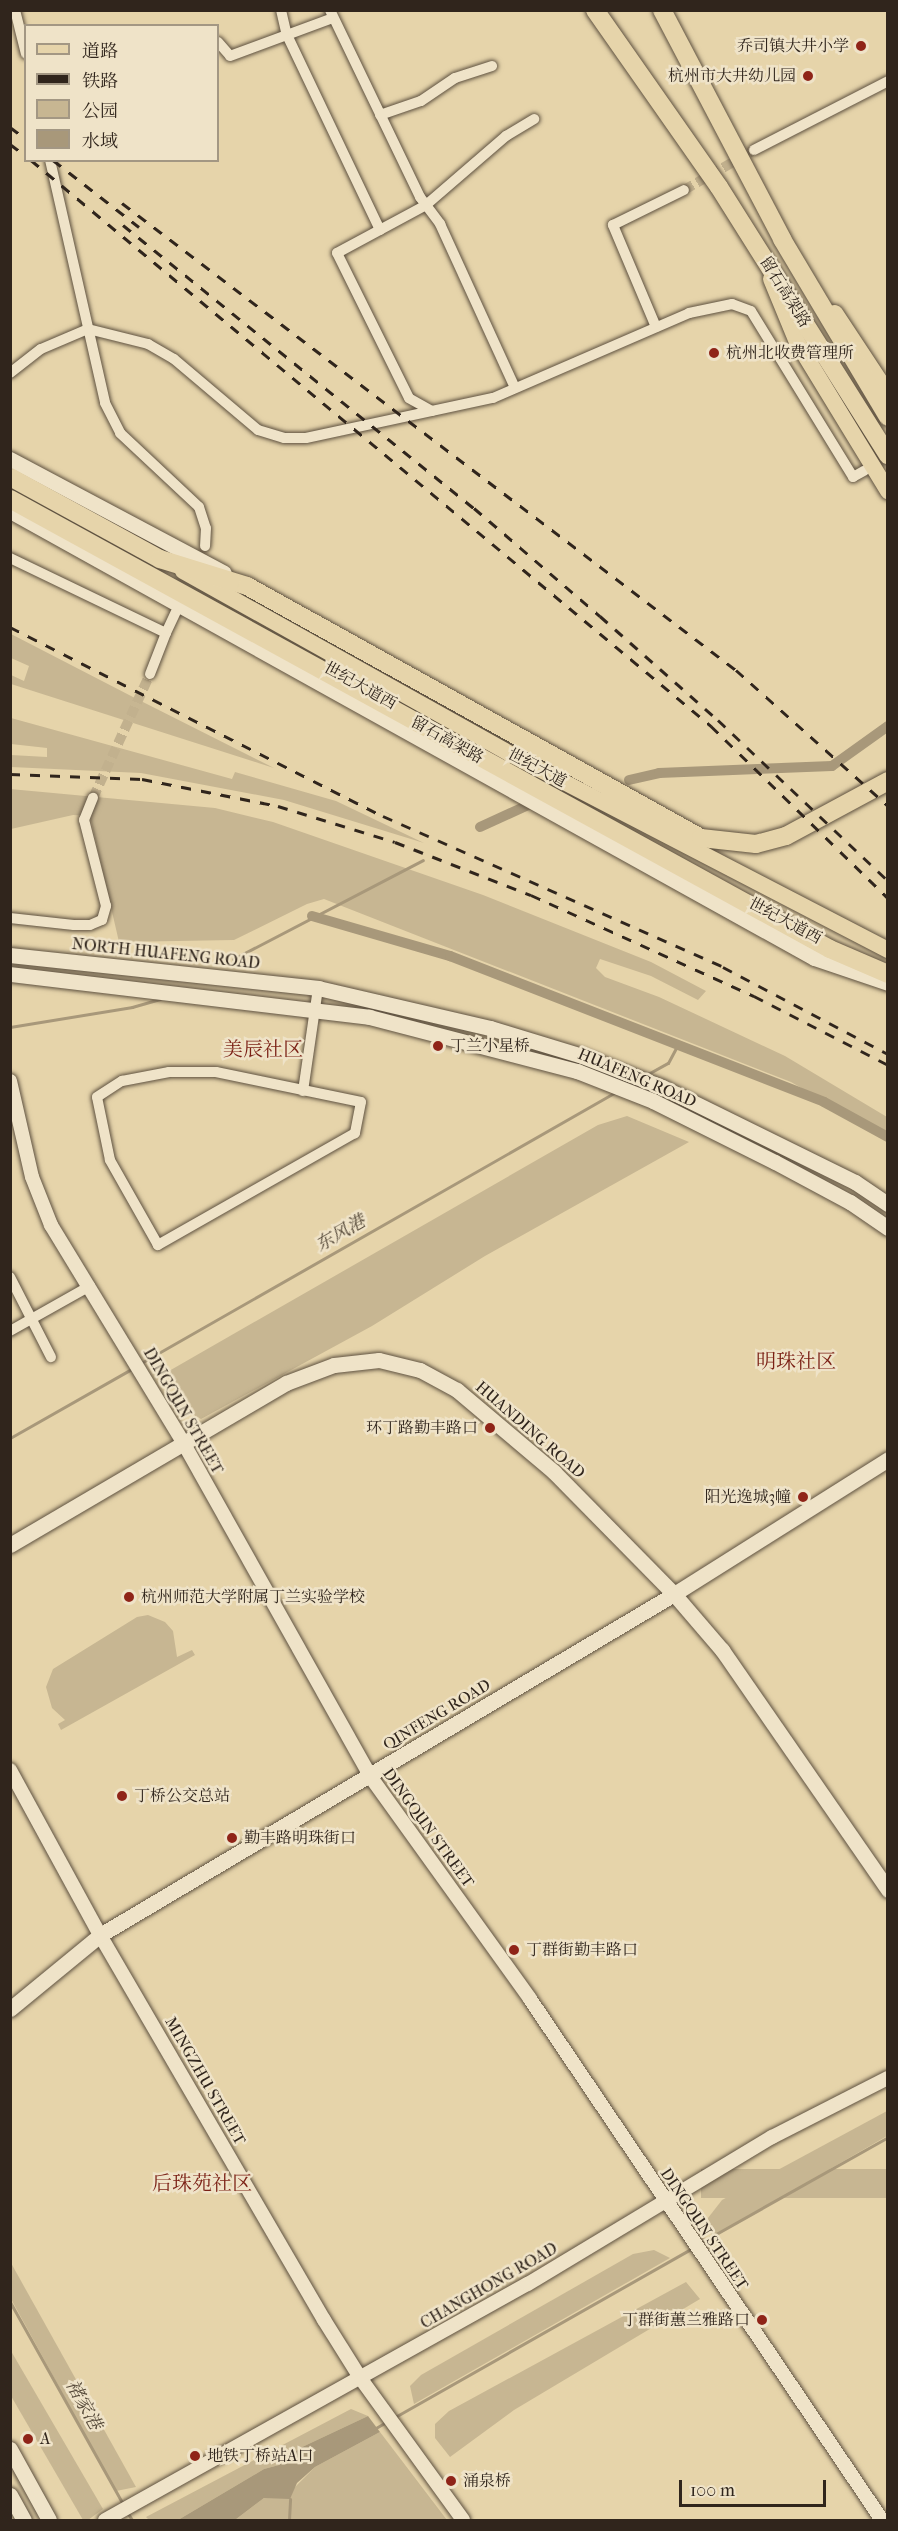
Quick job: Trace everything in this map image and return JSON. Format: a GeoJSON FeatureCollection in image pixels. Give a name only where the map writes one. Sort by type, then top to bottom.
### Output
{"type":"FeatureCollection","features":[{"type":"Feature","properties":{"kind":"highway","name":"留石高架路"},"geometry":{"type":"LineString","coordinates":[[596,10],[760,251],[888,455]]}},
{"type":"Feature","properties":{"kind":"highway","name":"留石高架路"},"geometry":{"type":"LineString","coordinates":[[662,10],[782,238],[888,417]]}},
{"type":"Feature","properties":{"kind":"highway"},"geometry":{"type":"LineString","coordinates":[[10,477],[160,559],[248,586],[701,838],[727,844],[756,844],[786,836],[888,781]]}},
{"type":"Feature","properties":{"kind":"highway","name":"留石高架路"},"geometry":{"type":"LineString","coordinates":[[10,499],[830,949],[888,974]]}},
{"type":"Feature","properties":{"kind":"main road"},"geometry":{"type":"LineString","coordinates":[[782,238],[888,393]]}},
{"type":"Feature","properties":{"kind":"main road"},"geometry":{"type":"LineString","coordinates":[[760,251],[797,342],[888,491]]}},
{"type":"Feature","properties":{"kind":"main road"},"geometry":{"type":"LineString","coordinates":[[10,459],[248,586]]}},
{"type":"Feature","properties":{"kind":"main road","name":"世纪大道西"},"geometry":{"type":"LineString","coordinates":[[10,511],[814,958],[888,983]]}},
{"type":"Feature","properties":{"kind":"main road","name":"世纪大道"},"geometry":{"type":"LineString","coordinates":[[160,559],[510,754],[888,950]]}},
{"type":"Feature","properties":{"kind":"main road"},"geometry":{"type":"LineString","coordinates":[[292,611],[331,653]]}},
{"type":"Feature","properties":{"kind":"main road","name":"NORTH HUAFENG ROAD"},"geometry":{"type":"LineString","coordinates":[[10,955],[318,988]]}},
{"type":"Feature","properties":{"kind":"main road"},"geometry":{"type":"LineString","coordinates":[[10,974],[315,1009]]}},
{"type":"Feature","properties":{"kind":"main road","name":"HUAFENG ROAD"},"geometry":{"type":"LineString","coordinates":[[318,988],[478,1025],[629,1073],[662,1086],[855,1182],[888,1204]]}},
{"type":"Feature","properties":{"kind":"main road","name":"HUAFENG ROAD"},"geometry":{"type":"LineString","coordinates":[[315,1009],[380,1019],[577,1071],[653,1101],[850,1202],[888,1228]]}},
{"type":"Feature","properties":{"kind":"main road","name":"HUANDING ROAD"},"geometry":{"type":"LineString","coordinates":[[10,1545],[286,1383],[334,1365],[379,1360],[420,1370],[457,1390],[554,1472],[674,1594],[722,1650],[888,1890]]}},
{"type":"Feature","properties":{"kind":"main road","name":"QINFENG ROAD"},"geometry":{"type":"LineString","coordinates":[[10,2009],[100,1935],[674,1594],[888,1459]]}},
{"type":"Feature","properties":{"kind":"main road"},"geometry":{"type":"LineString","coordinates":[[10,2449],[49,2520]]}},
{"type":"Feature","properties":{"kind":"main road"},"geometry":{"type":"LineString","coordinates":[[10,2495],[24,2520]]}},
{"type":"Feature","properties":{"kind":"street"},"geometry":{"type":"LineString","coordinates":[[15,10],[24,46]]}},
{"type":"Feature","properties":{"kind":"street"},"geometry":{"type":"LineString","coordinates":[[281,10],[287,35],[380,230]]}},
{"type":"Feature","properties":{"kind":"street"},"geometry":{"type":"LineString","coordinates":[[219,43],[230,56],[287,35],[331,14],[426,205],[440,224],[515,388]]}},
{"type":"Feature","properties":{"kind":"street"},"geometry":{"type":"LineString","coordinates":[[380,115],[421,101],[454,78],[492,66]]}},
{"type":"Feature","properties":{"kind":"street"},"geometry":{"type":"LineString","coordinates":[[754,150],[888,81]]}},
{"type":"Feature","properties":{"kind":"street"},"geometry":{"type":"LineString","coordinates":[[432,411],[409,398],[338,253],[426,205],[506,136],[534,119]]}},
{"type":"Feature","properties":{"kind":"street"},"geometry":{"type":"LineString","coordinates":[[50,162],[105,403],[120,433],[199,507],[206,528],[204,546]]}},
{"type":"Feature","properties":{"kind":"street"},"geometry":{"type":"LineString","coordinates":[[656,327],[613,225],[684,190]]}},
{"type":"Feature","properties":{"kind":"street"},"geometry":{"type":"LineString","coordinates":[[10,373],[41,349],[88,329],[148,345],[174,359],[258,430],[284,438],[306,438],[493,398],[689,313],[732,304],[751,311],[853,477],[864,471]]}},
{"type":"Feature","properties":{"kind":"street"},"geometry":{"type":"LineString","coordinates":[[10,558],[166,633]]}},
{"type":"Feature","properties":{"kind":"street"},"geometry":{"type":"LineString","coordinates":[[150,674],[176,612]]}},
{"type":"Feature","properties":{"kind":"street"},"geometry":{"type":"LineString","coordinates":[[10,918],[90,925],[102,920],[106,906],[84,820],[93,798]]}},
{"type":"Feature","properties":{"kind":"street"},"geometry":{"type":"LineString","coordinates":[[303,1091],[318,988]]}},
{"type":"Feature","properties":{"kind":"street"},"geometry":{"type":"LineString","coordinates":[[169,1072],[216,1072],[303,1091],[361,1102],[355,1133],[158,1245],[110,1160],[97,1097],[122,1081],[169,1072]]}},
{"type":"Feature","properties":{"kind":"street","name":"DINGQUN STREET"},"geometry":{"type":"LineString","coordinates":[[10,1081],[32,1177],[51,1225],[131,1352],[150,1390],[184,1444],[370,1776],[530,1999],[882,2520]]}},
{"type":"Feature","properties":{"kind":"street"},"geometry":{"type":"LineString","coordinates":[[10,1277],[51,1357]]}},
{"type":"Feature","properties":{"kind":"street"},"geometry":{"type":"LineString","coordinates":[[10,1331],[32,1321],[90,1286]]}},
{"type":"Feature","properties":{"kind":"street","name":"MINGZHU STREET"},"geometry":{"type":"LineString","coordinates":[[10,1770],[100,1935],[361,2379],[463,2520]]}},
{"type":"Feature","properties":{"kind":"street","name":"CHANGHONG ROAD"},"geometry":{"type":"LineString","coordinates":[[105,2520],[361,2379],[666,2202],[772,2137],[888,2078]]}},
{"type":"Feature","properties":{"kind":"green space"},"geometry":{"type":"Polygon","coordinates":[[[11,634],[274,768],[11,684],[11,675],[24,681],[29,666],[11,658],[11,634]]]}},
{"type":"Feature","properties":{"kind":"green space"},"geometry":{"type":"Polygon","coordinates":[[[11,718],[232,779],[235,772],[336,801],[424,843],[284,800],[141,773],[11,767],[11,755],[47,757],[47,748],[11,744],[11,718]]]}},
{"type":"Feature","properties":{"kind":"green space"},"geometry":{"type":"Polygon","coordinates":[[[10,789],[215,808],[273,822],[483,895],[651,962],[706,991],[698,1000],[651,976],[600,959],[596,968],[605,977],[659,997],[785,1056],[887,1117],[887,1137],[791,1082],[324,899],[307,904],[234,940],[119,942],[90,816],[73,815],[11,829],[10,789]]]}},
{"type":"Feature","properties":{"kind":"green space"},"geometry":{"type":"Polygon","coordinates":[[[627,1116],[689,1142],[485,1256],[372,1326],[201,1419],[190,1413],[169,1371],[598,1125],[627,1116]]]}},
{"type":"Feature","properties":{"kind":"green space"},"geometry":{"type":"Polygon","coordinates":[[[148,1615],[165,1622],[173,1631],[177,1657],[192,1650],[195,1655],[61,1730],[58,1724],[65,1720],[52,1708],[46,1687],[53,1669],[137,1617],[148,1615]]]}},
{"type":"Feature","properties":{"kind":"green space"},"geometry":{"type":"Polygon","coordinates":[[[887,2111],[887,2136],[712,2237],[708,2218],[722,2200],[887,2111]]]}},
{"type":"Feature","properties":{"kind":"green space"},"geometry":{"type":"Polygon","coordinates":[[[701,2169],[887,2169],[887,2198],[701,2198],[701,2169]]]}},
{"type":"Feature","properties":{"kind":"green space"},"geometry":{"type":"Polygon","coordinates":[[[654,2250],[670,2258],[414,2404],[410,2386],[421,2375],[633,2254],[654,2250]]]}},
{"type":"Feature","properties":{"kind":"green space"},"geometry":{"type":"Polygon","coordinates":[[[10,2263],[136,2487],[116,2491],[11,2299],[10,2263]]]}},
{"type":"Feature","properties":{"kind":"green space"},"geometry":{"type":"Polygon","coordinates":[[[686,2282],[700,2299],[514,2410],[450,2457],[435,2438],[435,2424],[449,2411],[686,2282]]]}},
{"type":"Feature","properties":{"kind":"green space"},"geometry":{"type":"Polygon","coordinates":[[[11,2351],[103,2509],[88,2520],[83,2520],[11,2396],[11,2351]]]}},
{"type":"Feature","properties":{"kind":"green space"},"geometry":{"type":"Polygon","coordinates":[[[351,2409],[368,2416],[300,2448],[279,2465],[264,2469],[178,2520],[149,2520],[146,2517],[351,2409]]]}},
{"type":"Feature","properties":{"kind":"green space"},"geometry":{"type":"Polygon","coordinates":[[[380,2432],[447,2520],[235,2520],[264,2498],[281,2497],[292,2490],[315,2467],[380,2432]]]}},
{"type":"Feature","properties":{"kind":"water"},"geometry":{"type":"Polygon","coordinates":[[[368,2416],[380,2432],[315,2467],[297,2483],[290,2499],[264,2498],[235,2520],[178,2520],[264,2469],[279,2465],[300,2448],[368,2416]]]}},
{"type":"Feature","properties":{"kind":"waterway"},"geometry":{"type":"LineString","coordinates":[[629,780],[659,773],[832,766],[888,726]]}},
{"type":"Feature","properties":{"kind":"waterway"},"geometry":{"type":"LineString","coordinates":[[480,827],[528,805]]}},
{"type":"Feature","properties":{"kind":"waterway"},"geometry":{"type":"LineString","coordinates":[[233,959],[423,860]]}},
{"type":"Feature","properties":{"kind":"waterway"},"geometry":{"type":"LineString","coordinates":[[312,916],[450,956],[824,1102],[888,1137]]}},
{"type":"Feature","properties":{"kind":"waterway"},"geometry":{"type":"LineString","coordinates":[[10,1027],[132,1007],[160,999]]}},
{"type":"Feature","properties":{"kind":"waterway","name":"东风港"},"geometry":{"type":"LineString","coordinates":[[646,1075],[668,1063],[677,1046]]}},
{"type":"Feature","properties":{"kind":"waterway","name":"东风港"},"geometry":{"type":"LineString","coordinates":[[141,1363],[614,1093]]}},
{"type":"Feature","properties":{"kind":"waterway","name":"东风港"},"geometry":{"type":"LineString","coordinates":[[10,1438],[133,1368]]}},
{"type":"Feature","properties":{"kind":"waterway"},"geometry":{"type":"LineString","coordinates":[[700,2243],[888,2137]]}},
{"type":"Feature","properties":{"kind":"waterway"},"geometry":{"type":"LineString","coordinates":[[395,2417],[694,2247]]}},
{"type":"Feature","properties":{"kind":"waterway","name":"褚家港"},"geometry":{"type":"LineString","coordinates":[[10,2302],[124,2506]]}},
{"type":"Feature","properties":{"kind":"waterway"},"geometry":{"type":"LineString","coordinates":[[374,2429],[386,2422]]}},
{"type":"Feature","properties":{"kind":"waterway"},"geometry":{"type":"LineString","coordinates":[[289,2520],[290,2499]]}},
{"type":"Feature","properties":{"kind":"waterway","name":"褚家港"},"geometry":{"type":"LineString","coordinates":[[127,2512],[132,2520]]}},
{"type":"Feature","properties":{"kind":"tunnel"},"geometry":{"type":"LineString","coordinates":[[684,190],[754,150]]}},
{"type":"Feature","properties":{"kind":"tunnel"},"geometry":{"type":"LineString","coordinates":[[93,798],[150,674]]}},
{"type":"Feature","properties":{"kind":"railway"},"geometry":{"type":"LineString","coordinates":[[10,127],[24,138]]}},
{"type":"Feature","properties":{"kind":"railway"},"geometry":{"type":"LineString","coordinates":[[10,144],[24,154]]}},
{"type":"Feature","properties":{"kind":"railway"},"geometry":{"type":"LineString","coordinates":[[33,162],[711,726],[888,898]]}},
{"type":"Feature","properties":{"kind":"railway"},"geometry":{"type":"LineString","coordinates":[[56,162],[139,227]]}},
{"type":"Feature","properties":{"kind":"railway"},"geometry":{"type":"LineString","coordinates":[[122,203],[736,670],[888,806]]}},
{"type":"Feature","properties":{"kind":"railway"},"geometry":{"type":"LineString","coordinates":[[123,225],[474,508],[600,616],[718,720],[888,881]]}},
{"type":"Feature","properties":{"kind":"railway"},"geometry":{"type":"LineString","coordinates":[[10,627],[383,816],[723,967],[888,1054]]}},
{"type":"Feature","properties":{"kind":"railway"},"geometry":{"type":"LineString","coordinates":[[10,774],[142,779],[278,806],[395,842],[531,895],[754,996],[888,1065]]}},
{"type":"Feature","properties":{"kind":"place","name":"乔司镇大井小学"},"geometry":{"type":"Point","coordinates":[861,46]}},
{"type":"Feature","properties":{"kind":"place","name":"杭州市大井幼儿园"},"geometry":{"type":"Point","coordinates":[808,76]}},
{"type":"Feature","properties":{"kind":"place","name":"杭州北收费管理所"},"geometry":{"type":"Point","coordinates":[714,353]}},
{"type":"Feature","properties":{"kind":"place","name":"丁兰小星桥"},"geometry":{"type":"Point","coordinates":[438,1046]}},
{"type":"Feature","properties":{"kind":"place","name":"环丁路勤丰路口"},"geometry":{"type":"Point","coordinates":[490,1428]}},
{"type":"Feature","properties":{"kind":"place","name":"阳光逸城3幢"},"geometry":{"type":"Point","coordinates":[803,1497]}},
{"type":"Feature","properties":{"kind":"place","name":"杭州师范大学附属丁兰实验学校"},"geometry":{"type":"Point","coordinates":[129,1597]}},
{"type":"Feature","properties":{"kind":"place","name":"丁桥公交总站"},"geometry":{"type":"Point","coordinates":[122,1796]}},
{"type":"Feature","properties":{"kind":"place","name":"勤丰路明珠街口"},"geometry":{"type":"Point","coordinates":[232,1838]}},
{"type":"Feature","properties":{"kind":"place","name":"丁群街勤丰路口"},"geometry":{"type":"Point","coordinates":[514,1950]}},
{"type":"Feature","properties":{"kind":"place","name":"丁群街蕙兰雅路口"},"geometry":{"type":"Point","coordinates":[762,2320]}},
{"type":"Feature","properties":{"kind":"place","name":"A"},"geometry":{"type":"Point","coordinates":[28,2439]}},
{"type":"Feature","properties":{"kind":"place","name":"地铁丁桥站A口"},"geometry":{"type":"Point","coordinates":[195,2456]}},
{"type":"Feature","properties":{"kind":"place","name":"涌泉桥"},"geometry":{"type":"Point","coordinates":[451,2481]}},
{"type":"Feature","properties":{"kind":"district","name":"美辰社区"},"geometry":{"type":"Point","coordinates":[263,1049]}},
{"type":"Feature","properties":{"kind":"district","name":"明珠社区"},"geometry":{"type":"Point","coordinates":[796,1361]}},
{"type":"Feature","properties":{"kind":"district","name":"后珠苑社区"},"geometry":{"type":"Point","coordinates":[202,2183]}}]}
